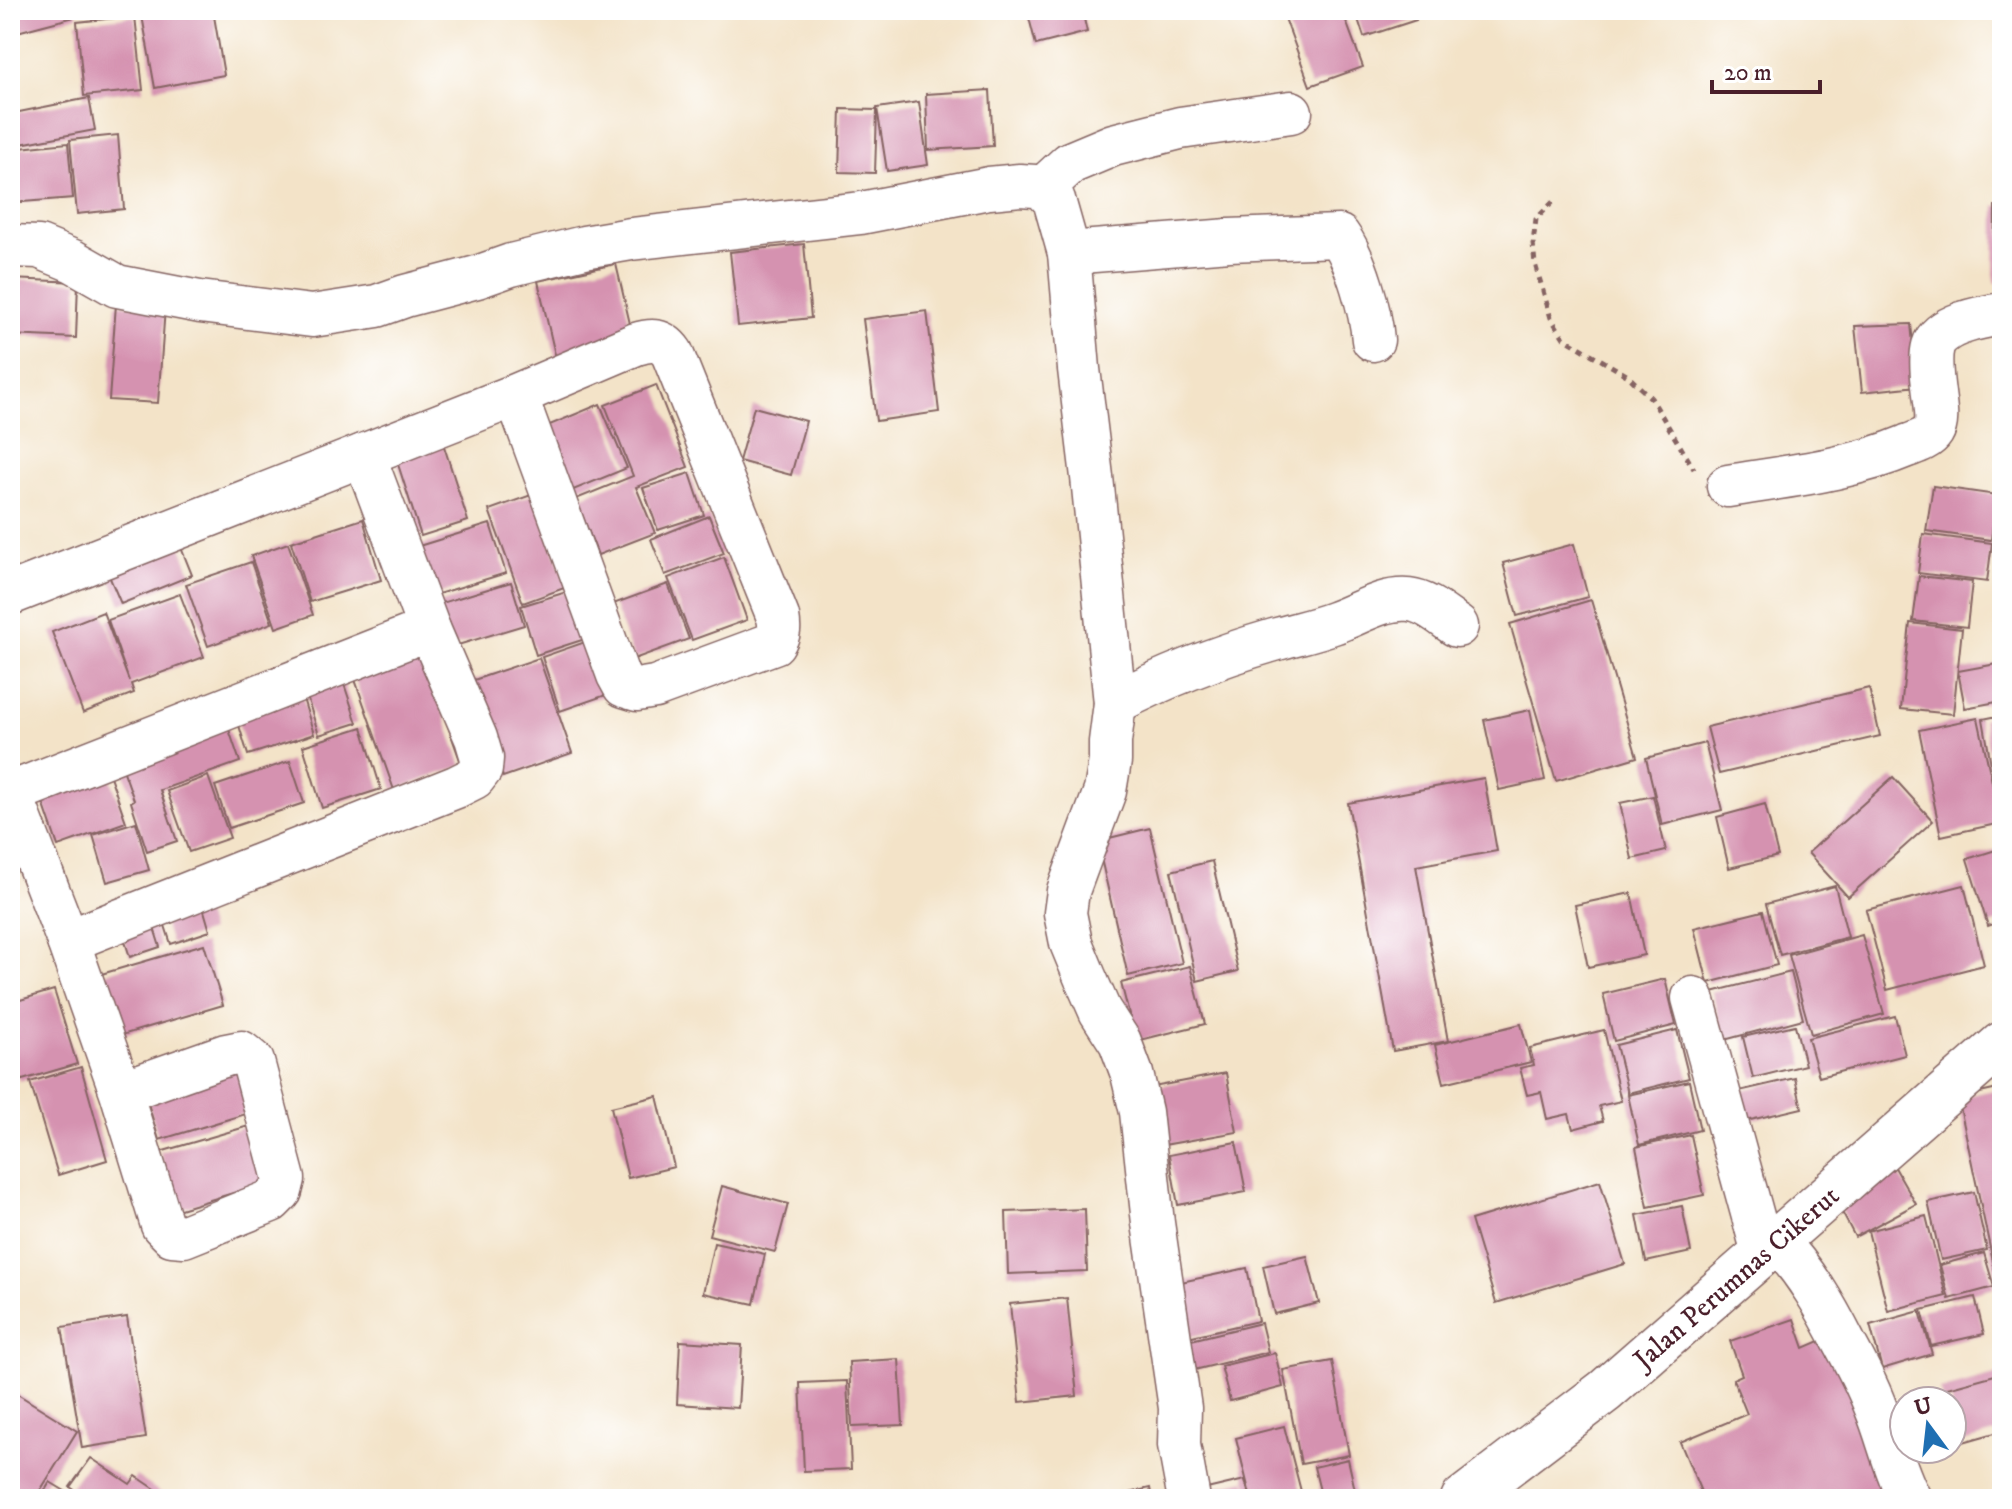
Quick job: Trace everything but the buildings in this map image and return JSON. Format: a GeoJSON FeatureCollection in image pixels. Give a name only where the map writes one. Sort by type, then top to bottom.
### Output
{"type":"FeatureCollection","features":[{"type":"Feature","properties":{"kind":"street"},"geometry":{"type":"LineString","coordinates":[[1043,188],[1070,163],[1113,145],[1180,128],[1291,112]]}},
{"type":"Feature","properties":{"kind":"street"},"geometry":{"type":"LineString","coordinates":[[10,246],[39,247],[73,261],[117,286],[200,302],[312,316],[377,306],[511,265],[584,247],[861,213],[989,188],[1020,185],[1043,188],[1054,200],[1069,253],[1115,703],[1105,791],[1068,891],[1065,913],[1071,943],[1085,977],[1100,1011],[1120,1042],[1141,1112],[1153,1223],[1180,1408],[1179,1445],[1189,1499]]}},
{"type":"Feature","properties":{"kind":"street"},"geometry":{"type":"LineString","coordinates":[[1069,253],[1229,240],[1339,236],[1347,246],[1361,287],[1373,340]]}},
{"type":"Feature","properties":{"kind":"street"},"geometry":{"type":"LineString","coordinates":[[1728,486],[1853,465],[1897,451],[1928,436],[1934,430],[1937,417],[1932,348],[1938,337],[1970,320],[2002,314]]}},
{"type":"Feature","properties":{"kind":"street"},"geometry":{"type":"LineString","coordinates":[[10,594],[516,395],[636,344],[659,341],[672,353],[778,617],[779,635],[774,643],[655,687],[637,690],[624,686],[516,395]]}},
{"type":"Feature","properties":{"kind":"street"},"geometry":{"type":"LineString","coordinates":[[68,941],[456,787],[474,778],[481,769],[482,758],[429,629],[364,455]]}},
{"type":"Feature","properties":{"kind":"street"},"geometry":{"type":"LineString","coordinates":[[1115,703],[1193,667],[1332,623],[1392,600],[1410,600],[1427,606],[1457,626]]}},
{"type":"Feature","properties":{"kind":"street"},"geometry":{"type":"LineString","coordinates":[[121,1092],[241,1052],[253,1062],[284,1179],[281,1191],[271,1201],[184,1236],[172,1235],[162,1225],[121,1092],[68,941],[10,792],[429,629]]}},
{"type":"Feature","properties":{"kind":"street"},"geometry":{"type":"LineString","coordinates":[[1693,998],[1770,1246],[1799,1266],[1824,1303],[1875,1405],[1910,1499]]}},
{"type":"Feature","properties":{"kind":"street","name":"Jalan Perumnas Cikerut"},"geometry":{"type":"LineString","coordinates":[[1463,1499],[1605,1391],[2002,1044]]}},
{"type":"Feature","properties":{"kind":"path"},"geometry":{"type":"LineString","coordinates":[[1553,202],[1536,219],[1533,243],[1535,264],[1551,318],[1564,338],[1628,376],[1651,398],[1691,467],[1706,482],[1728,486]]}}]}
